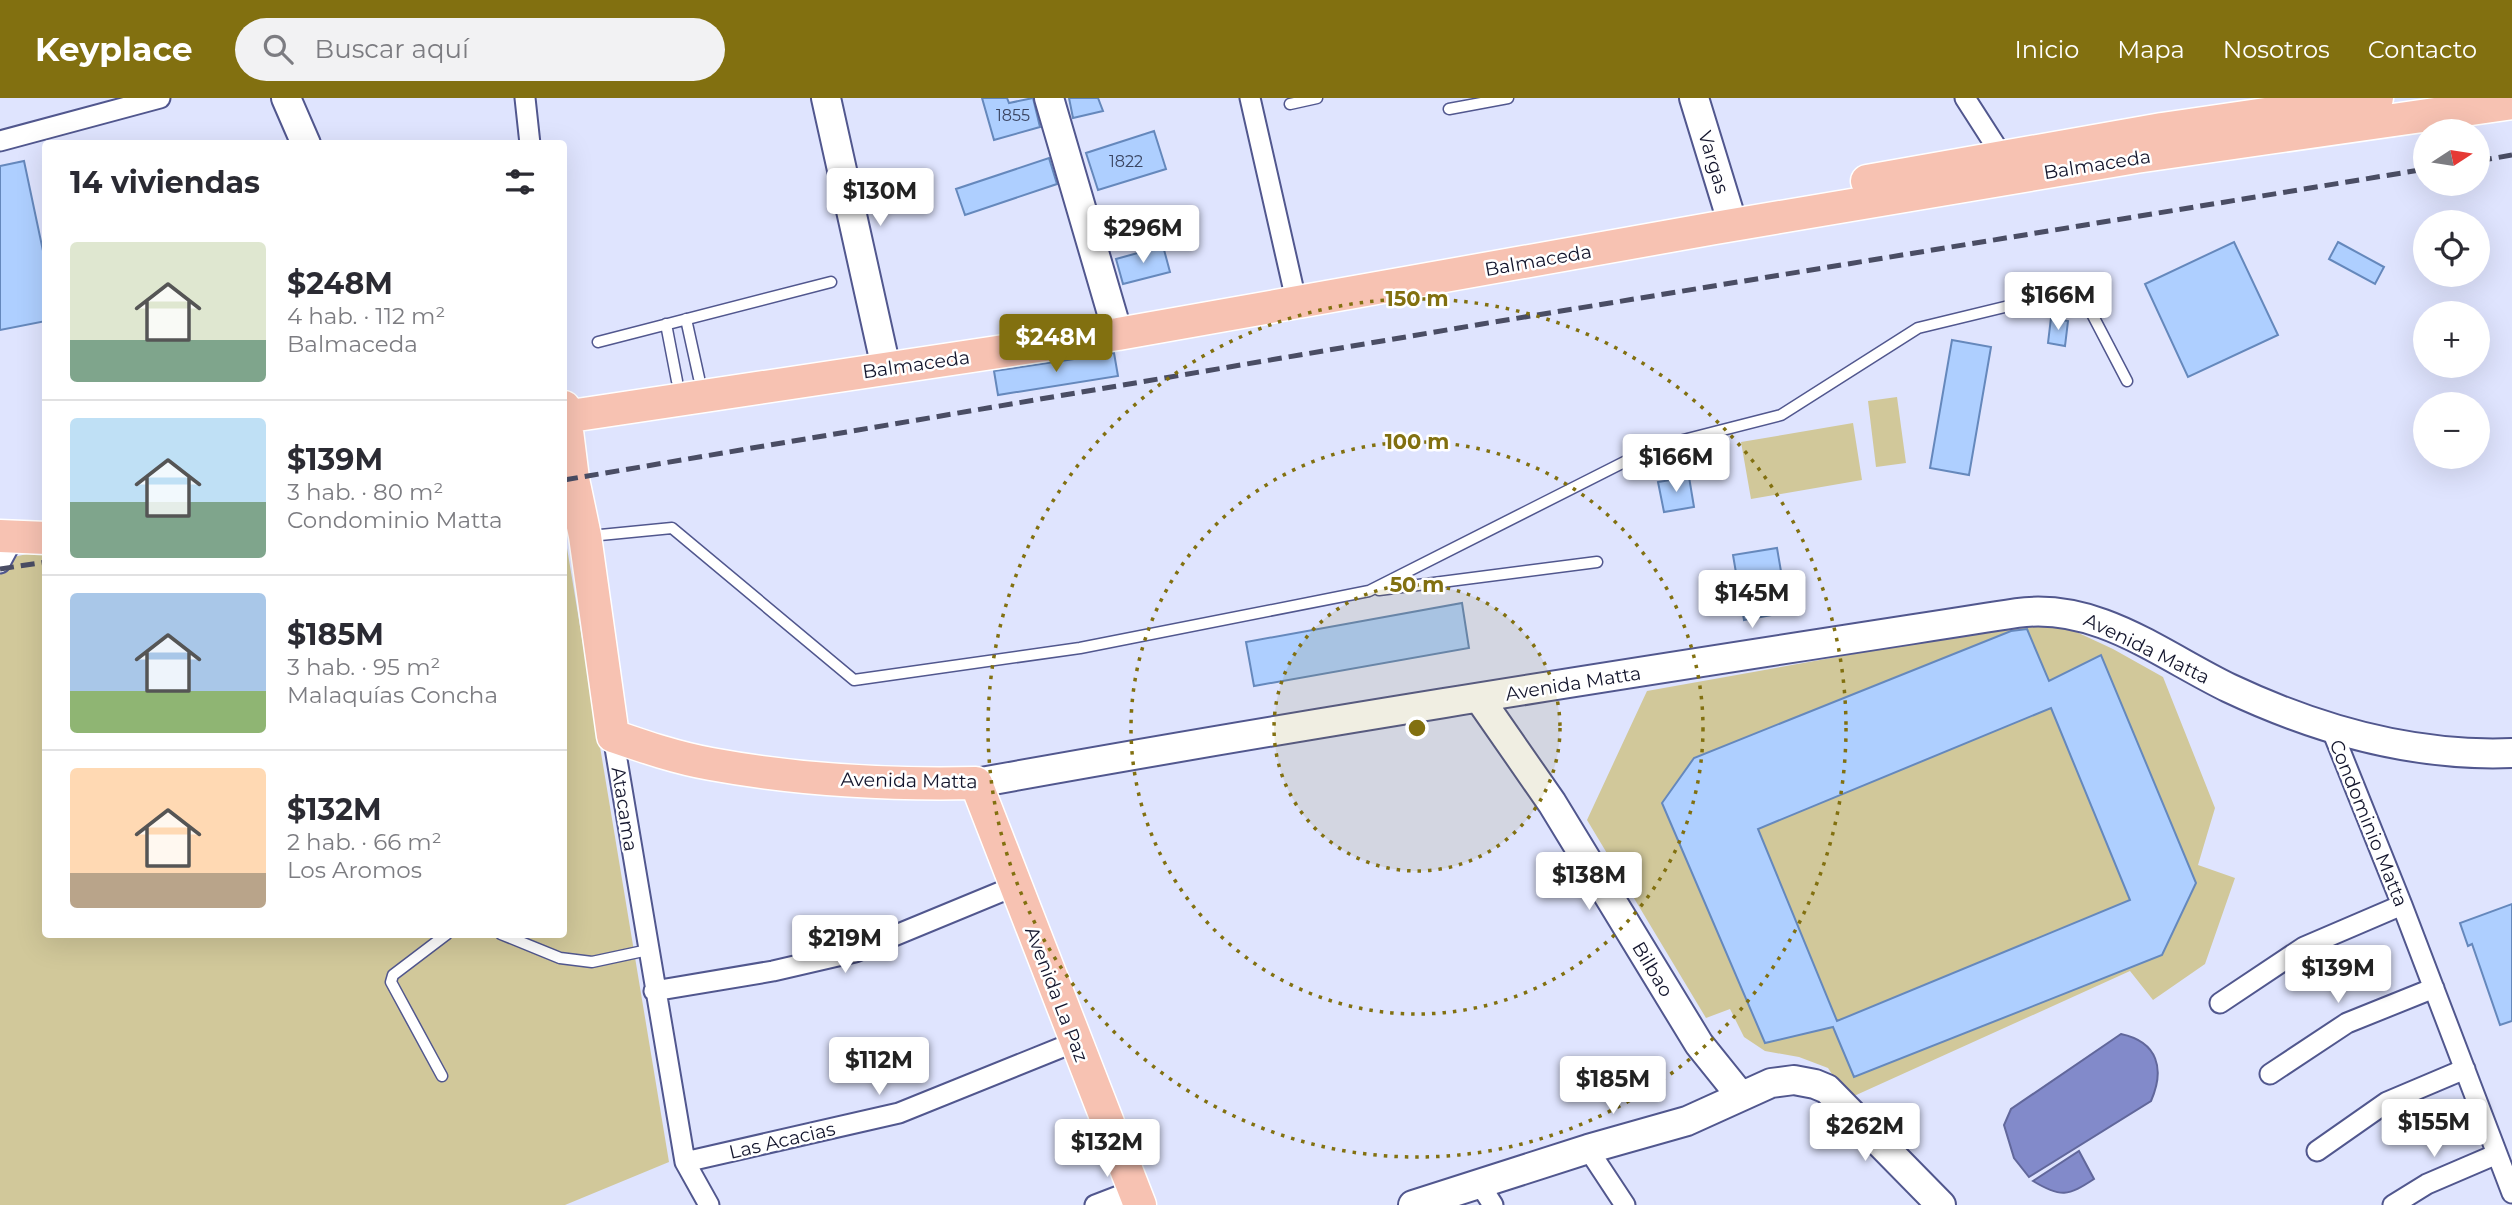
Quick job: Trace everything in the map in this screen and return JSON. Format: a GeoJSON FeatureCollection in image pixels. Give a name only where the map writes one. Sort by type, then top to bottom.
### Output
{"type":"FeatureCollection","features":[{"type":"Feature","properties":{"kind":"main road","name":"Balmaceda"},"geometry":{"type":"LineString","coordinates":[[1116,326],[1293,287],[2010,167],[2162,129],[2377,98]]}},
{"type":"Feature","properties":{"kind":"main road","name":"Balmaceda"},"geometry":{"type":"LineString","coordinates":[[2010,167],[2136,157],[2506,106]]}},
{"type":"Feature","properties":{"kind":"main road","name":"Balmaceda"},"geometry":{"type":"LineString","coordinates":[[567,409],[1116,326],[1730,215]]}},
{"type":"Feature","properties":{"kind":"main road","name":"Balmaceda"},"geometry":{"type":"LineString","coordinates":[[567,408],[688,379],[885,361]]}},
{"type":"Feature","properties":{"kind":"main road","name":"Atacama"},"geometry":{"type":"LineString","coordinates":[[567,432],[585,536],[613,736]]}},
{"type":"Feature","properties":{"kind":"main road"},"geometry":{"type":"LineString","coordinates":[[5,546],[42,539]]}},
{"type":"Feature","properties":{"kind":"main road","name":"Avenida Matta"},"geometry":{"type":"LineString","coordinates":[[613,736],[710,764],[855,782],[976,783]]}},
{"type":"Feature","properties":{"kind":"main road","name":"Avenida La Paz"},"geometry":{"type":"LineString","coordinates":[[976,783],[1137,1198]]}},
{"type":"Feature","properties":{"kind":"street"},"geometry":{"type":"LineString","coordinates":[[0,141],[160,98]]}},
{"type":"Feature","properties":{"kind":"street"},"geometry":{"type":"LineString","coordinates":[[286,98],[304,140]]}},
{"type":"Feature","properties":{"kind":"street"},"geometry":{"type":"LineString","coordinates":[[525,98],[530,140]]}},
{"type":"Feature","properties":{"kind":"street"},"geometry":{"type":"LineString","coordinates":[[825,98],[885,361]]}},
{"type":"Feature","properties":{"kind":"street"},"geometry":{"type":"LineString","coordinates":[[1049,98],[1116,326]]}},
{"type":"Feature","properties":{"kind":"street"},"geometry":{"type":"LineString","coordinates":[[1250,98],[1293,287]]}},
{"type":"Feature","properties":{"kind":"street","name":"Vargas"},"geometry":{"type":"LineString","coordinates":[[1694,98],[1730,215]]}},
{"type":"Feature","properties":{"kind":"street"},"geometry":{"type":"LineString","coordinates":[[1965,98],[2010,167]]}},
{"type":"Feature","properties":{"kind":"street","name":"Avenida Matta"},"geometry":{"type":"LineString","coordinates":[[976,783],[1479,698],[2017,612],[2045,610],[2092,619],[2231,688],[2360,737],[2420,750],[2512,753]]}},
{"type":"Feature","properties":{"kind":"street","name":"Bilbao"},"geometry":{"type":"LineString","coordinates":[[1479,698],[1552,803],[1699,1044],[1740,1095]]}},
{"type":"Feature","properties":{"kind":"street","name":"Condominio Matta"},"geometry":{"type":"LineString","coordinates":[[2331,728],[2512,1193]]}},
{"type":"Feature","properties":{"kind":"street","name":"Atacama"},"geometry":{"type":"LineString","coordinates":[[613,736],[685,1162],[709,1205]]}},
{"type":"Feature","properties":{"kind":"street"},"geometry":{"type":"LineString","coordinates":[[654,991],[773,971],[855,952],[1015,886]]}},
{"type":"Feature","properties":{"kind":"street"},"geometry":{"type":"LineString","coordinates":[[2220,1003],[2304,947],[2402,905]]}},
{"type":"Feature","properties":{"kind":"street"},"geometry":{"type":"LineString","coordinates":[[2270,1074],[2347,1023],[2434,988]]}},
{"type":"Feature","properties":{"kind":"street","name":"Las Acacias"},"geometry":{"type":"LineString","coordinates":[[685,1162],[899,1113],[1075,1042]]}},
{"type":"Feature","properties":{"kind":"street"},"geometry":{"type":"LineString","coordinates":[[2317,1151],[2387,1102],[2465,1069]]}},
{"type":"Feature","properties":{"kind":"street"},"geometry":{"type":"LineString","coordinates":[[1413,1205],[1486,1194],[1588,1149],[1687,1121],[1771,1083],[1794,1080],[1827,1089],[1941,1205]]}},
{"type":"Feature","properties":{"kind":"street"},"geometry":{"type":"LineString","coordinates":[[1588,1149],[1625,1205]]}},
{"type":"Feature","properties":{"kind":"street"},"geometry":{"type":"LineString","coordinates":[[2393,1205],[2427,1184],[2497,1154]]}},
{"type":"Feature","properties":{"kind":"street"},"geometry":{"type":"LineString","coordinates":[[1095,1205],[1137,1198]]}},
{"type":"Feature","properties":{"kind":"lane"},"geometry":{"type":"LineString","coordinates":[[1290,104],[1317,98]]}},
{"type":"Feature","properties":{"kind":"lane"},"geometry":{"type":"LineString","coordinates":[[1449,109],[1508,98]]}},
{"type":"Feature","properties":{"kind":"lane"},"geometry":{"type":"LineString","coordinates":[[598,342],[831,282]]}},
{"type":"Feature","properties":{"kind":"lane"},"geometry":{"type":"LineString","coordinates":[[1369,591],[1652,448],[1781,415],[1918,328],[2079,289],[2127,382]]}},
{"type":"Feature","properties":{"kind":"lane"},"geometry":{"type":"LineString","coordinates":[[686,319],[688,379]]}},
{"type":"Feature","properties":{"kind":"lane"},"geometry":{"type":"LineString","coordinates":[[666,324],[688,379]]}},
{"type":"Feature","properties":{"kind":"lane"},"geometry":{"type":"LineString","coordinates":[[585,536],[672,528],[854,680],[1080,648],[1369,591],[1597,562]]}},
{"type":"Feature","properties":{"kind":"lane"},"geometry":{"type":"LineString","coordinates":[[442,938],[393,975],[391,982],[442,1076]]}},
{"type":"Feature","properties":{"kind":"lane"},"geometry":{"type":"LineString","coordinates":[[511,938],[560,958],[592,962],[648,950]]}},
{"type":"Feature","properties":{"kind":"shaded area"},"geometry":{"type":"Polygon","coordinates":[[[1897,397],[1906,463],[1876,467],[1868,401],[1897,397]]]}},
{"type":"Feature","properties":{"kind":"shaded area"},"geometry":{"type":"Polygon","coordinates":[[[1853,423],[1862,480],[1751,499],[1741,442],[1853,423]]]}},
{"type":"Feature","properties":{"kind":"shaded area"},"geometry":{"type":"Polygon","coordinates":[[[567,548],[669,1162],[565,1205],[0,1205],[0,560],[42,551],[42,938],[567,938],[567,548]]]}},
{"type":"Feature","properties":{"kind":"shaded area"},"geometry":{"type":"Polygon","coordinates":[[[2032,622],[2070,629],[2163,677],[2215,808],[2198,865],[2235,878],[2205,964],[2153,1000],[2130,971],[1847,1097],[1828,1068],[1799,1057],[1765,1051],[1744,1037],[1730,1009],[1706,1018],[1587,820],[1647,691],[2032,622]]]}},
{"type":"Feature","properties":{"kind":"water"},"geometry":{"type":"Polygon","coordinates":[[[2121,1034],[2143,1043],[2155,1058],[2157,1078],[2151,1101],[2029,1177],[2014,1158],[2004,1125],[2011,1109],[2121,1034]]]}},
{"type":"Feature","properties":{"kind":"water"},"geometry":{"type":"Polygon","coordinates":[[[2079,1151],[2094,1179],[2064,1193],[2033,1181],[2079,1151]]]}},
{"type":"Feature","properties":{"kind":"building"},"geometry":{"type":"Polygon","coordinates":[[[982,98],[1007,98],[1009,103],[1033,98],[1040,127],[994,140],[982,98]]]}},
{"type":"Feature","properties":{"kind":"building"},"geometry":{"type":"Polygon","coordinates":[[[1069,98],[1098,98],[1103,111],[1073,118],[1069,98]]]}},
{"type":"Feature","properties":{"kind":"building"},"geometry":{"type":"Polygon","coordinates":[[[1154,131],[1166,169],[1098,190],[1086,153],[1154,131]]]}},
{"type":"Feature","properties":{"kind":"building"},"geometry":{"type":"Polygon","coordinates":[[[1049,158],[1057,184],[965,215],[956,189],[1049,158]]]}},
{"type":"Feature","properties":{"kind":"building"},"geometry":{"type":"Polygon","coordinates":[[[24,161],[42,246],[42,322],[0,330],[0,166],[24,161]]]}},
{"type":"Feature","properties":{"kind":"building"},"geometry":{"type":"Polygon","coordinates":[[[2234,242],[2278,335],[2188,377],[2145,284],[2234,242]]]}},
{"type":"Feature","properties":{"kind":"building"},"geometry":{"type":"Polygon","coordinates":[[[2338,242],[2384,267],[2375,284],[2329,259],[2338,242]]]}},
{"type":"Feature","properties":{"kind":"building"},"geometry":{"type":"Polygon","coordinates":[[[1163,246],[1170,272],[1123,284],[1116,259],[1163,246]]]}},
{"type":"Feature","properties":{"kind":"building"},"geometry":{"type":"Polygon","coordinates":[[[2051,318],[2068,321],[2065,346],[2048,343],[2051,318]]]}},
{"type":"Feature","properties":{"kind":"building"},"geometry":{"type":"Polygon","coordinates":[[[1952,340],[1991,347],[1969,475],[1930,468],[1952,340]]]}},
{"type":"Feature","properties":{"kind":"building"},"geometry":{"type":"Polygon","coordinates":[[[1114,353],[1118,376],[998,395],[994,371],[1114,353]]]}},
{"type":"Feature","properties":{"kind":"building"},"geometry":{"type":"Polygon","coordinates":[[[1689,477],[1694,507],[1664,512],[1658,482],[1689,477]]]}},
{"type":"Feature","properties":{"kind":"building"},"geometry":{"type":"Polygon","coordinates":[[[1777,548],[1788,612],[1744,620],[1733,555],[1777,548]]]}},
{"type":"Feature","properties":{"kind":"building"},"geometry":{"type":"Polygon","coordinates":[[[1462,603],[1469,648],[1254,686],[1246,642],[1462,603]]]}},
{"type":"Feature","properties":{"kind":"building"},"geometry":{"type":"Polygon","coordinates":[[[2027,629],[2049,681],[2101,655],[2196,883],[2162,955],[1854,1077],[1833,1027],[1765,1043],[1662,803],[1694,758],[2011,631],[2027,629]],[[2051,708],[1758,829],[1837,1021],[2130,900],[2051,708]]]}},
{"type":"Feature","properties":{"kind":"building"},"geometry":{"type":"Polygon","coordinates":[[[2512,904],[2512,1021],[2500,1025],[2472,944],[2468,946],[2460,923],[2512,904]]]}},
{"type":"Feature","properties":{"kind":"railway"},"geometry":{"type":"LineString","coordinates":[[2490,159],[2512,155]]}},
{"type":"Feature","properties":{"kind":"railway"},"geometry":{"type":"LineString","coordinates":[[567,479],[1482,324],[2413,171]]}},
{"type":"Feature","properties":{"kind":"railway"},"geometry":{"type":"LineString","coordinates":[[0,569],[42,563]]}}]}
